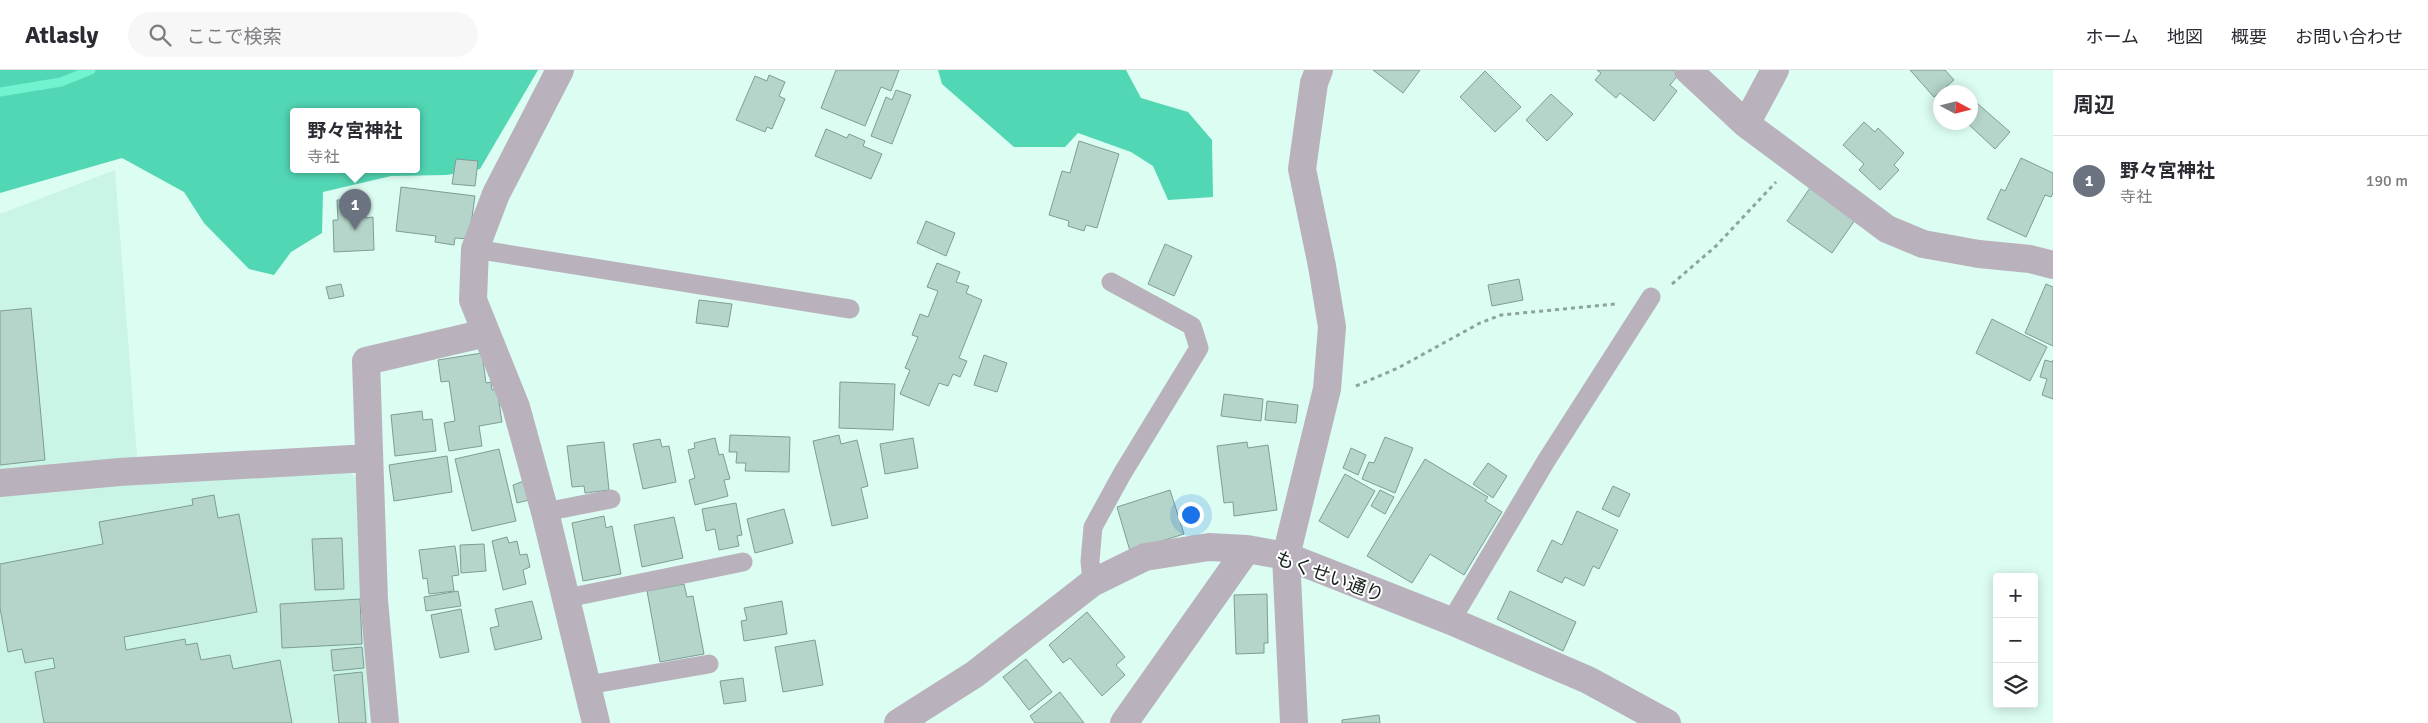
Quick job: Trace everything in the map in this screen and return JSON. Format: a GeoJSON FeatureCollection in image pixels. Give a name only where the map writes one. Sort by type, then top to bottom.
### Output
{"type":"FeatureCollection","features":[{"type":"Feature","properties":{"kind":"street"},"geometry":{"type":"LineString","coordinates":[[560,70],[496,194],[476,249],[473,300],[516,407],[567,598],[596,723]]}},
{"type":"Feature","properties":{"kind":"street"},"geometry":{"type":"LineString","coordinates":[[1294,723],[1291,708],[1286,556],[1328,389],[1332,327],[1322,266],[1302,169],[1314,83],[1319,70]]}},
{"type":"Feature","properties":{"kind":"street"},"geometry":{"type":"LineString","coordinates":[[1688,70],[1746,124],[1887,229],[1923,244],[1979,254],[2030,259],[2053,265]]}},
{"type":"Feature","properties":{"kind":"street"},"geometry":{"type":"LineString","coordinates":[[1746,124],[1775,70]]}},
{"type":"Feature","properties":{"kind":"street"},"geometry":{"type":"LineString","coordinates":[[385,723],[374,600],[366,361],[486,333]]}},
{"type":"Feature","properties":{"kind":"street"},"geometry":{"type":"LineString","coordinates":[[0,483],[118,472],[369,458]]}},
{"type":"Feature","properties":{"kind":"street","name":"もくせい通り"},"geometry":{"type":"LineString","coordinates":[[898,723],[975,674],[1092,584],[1145,557],[1209,548],[1247,549],[1286,556],[1451,621],[1588,680],[1667,723]]}},
{"type":"Feature","properties":{"kind":"street"},"geometry":{"type":"LineString","coordinates":[[1124,723],[1247,549]]}},
{"type":"Feature","properties":{"kind":"lane"},"geometry":{"type":"LineString","coordinates":[[476,249],[850,309]]}},
{"type":"Feature","properties":{"kind":"lane"},"geometry":{"type":"LineString","coordinates":[[1092,584],[1090,561],[1093,527],[1122,474],[1199,348],[1192,326],[1111,282]]}},
{"type":"Feature","properties":{"kind":"lane"},"geometry":{"type":"LineString","coordinates":[[1451,621],[1546,461],[1651,298]]}},
{"type":"Feature","properties":{"kind":"lane"},"geometry":{"type":"LineString","coordinates":[[545,512],[610,499]]}},
{"type":"Feature","properties":{"kind":"lane"},"geometry":{"type":"LineString","coordinates":[[567,598],[743,562]]}},
{"type":"Feature","properties":{"kind":"lane"},"geometry":{"type":"LineString","coordinates":[[588,685],[708,664]]}},
{"type":"Feature","properties":{"kind":"path"},"geometry":{"type":"LineString","coordinates":[[1328,389],[1351,388],[1398,368],[1480,323],[1501,315],[1600,307],[1651,298],[1671,284],[1716,246],[1795,161]]}},
{"type":"Feature","properties":{"kind":"shaded area"},"geometry":{"type":"Polygon","coordinates":[[[115,170],[139,482],[348,470],[357,479],[369,723],[0,723],[0,214],[115,170]]]}},
{"type":"Feature","properties":{"kind":"green space"},"geometry":{"type":"Polygon","coordinates":[[[0,70],[538,70],[480,169],[447,175],[391,176],[323,192],[322,233],[291,252],[274,275],[249,269],[204,223],[184,192],[122,158],[0,193],[0,70]]]}},
{"type":"Feature","properties":{"kind":"green space"},"geometry":{"type":"Polygon","coordinates":[[[938,70],[1126,70],[1141,98],[1188,112],[1212,140],[1213,197],[1168,200],[1153,166],[1131,152],[1078,133],[1065,147],[1014,147],[942,84],[938,70]]]}},
{"type":"Feature","properties":{"kind":"building"},"geometry":{"type":"Polygon","coordinates":[[[836,70],[899,70],[891,91],[881,87],[865,126],[821,108],[836,70]]]}},
{"type":"Feature","properties":{"kind":"building"},"geometry":{"type":"Polygon","coordinates":[[[1373,70],[1420,70],[1403,93],[1373,70]]]}},
{"type":"Feature","properties":{"kind":"building"},"geometry":{"type":"Polygon","coordinates":[[[1597,70],[1673,70],[1679,74],[1670,85],[1677,91],[1654,121],[1620,93],[1616,98],[1595,80],[1601,73],[1597,70]]]}},
{"type":"Feature","properties":{"kind":"building"},"geometry":{"type":"Polygon","coordinates":[[[1910,70],[1945,70],[1954,80],[1948,85],[1933,85],[1933,96],[1910,70]]]}},
{"type":"Feature","properties":{"kind":"building"},"geometry":{"type":"Polygon","coordinates":[[[1485,71],[1521,107],[1495,132],[1460,97],[1485,71]]]}},
{"type":"Feature","properties":{"kind":"building"},"geometry":{"type":"Polygon","coordinates":[[[769,75],[785,82],[779,96],[785,99],[772,129],[767,127],[765,132],[736,120],[755,76],[767,81],[769,75]]]}},
{"type":"Feature","properties":{"kind":"building"},"geometry":{"type":"Polygon","coordinates":[[[896,90],[911,95],[892,144],[871,136],[886,97],[892,100],[896,90]]]}},
{"type":"Feature","properties":{"kind":"building"},"geometry":{"type":"Polygon","coordinates":[[[1551,94],[1573,114],[1547,141],[1526,120],[1551,94]]]}},
{"type":"Feature","properties":{"kind":"building"},"geometry":{"type":"Polygon","coordinates":[[[1978,104],[2010,132],[1995,149],[1975,130],[1978,130],[1978,104]]]}},
{"type":"Feature","properties":{"kind":"building"},"geometry":{"type":"Polygon","coordinates":[[[1864,122],[1875,132],[1878,128],[1904,153],[1894,165],[1899,170],[1880,190],[1859,170],[1864,164],[1843,145],[1864,122]]]}},
{"type":"Feature","properties":{"kind":"building"},"geometry":{"type":"Polygon","coordinates":[[[826,129],[847,138],[849,134],[865,141],[863,146],[882,154],[871,179],[815,156],[826,129]]]}},
{"type":"Feature","properties":{"kind":"building"},"geometry":{"type":"Polygon","coordinates":[[[1079,141],[1119,154],[1097,228],[1086,225],[1084,231],[1068,226],[1069,221],[1049,215],[1062,171],[1070,173],[1079,141]]]}},
{"type":"Feature","properties":{"kind":"building"},"geometry":{"type":"Polygon","coordinates":[[[2021,158],[2053,173],[2053,193],[2051,197],[2045,195],[2026,237],[1987,219],[2001,189],[2005,191],[2021,158]]]}},
{"type":"Feature","properties":{"kind":"building"},"geometry":{"type":"Polygon","coordinates":[[[456,159],[478,161],[475,186],[452,184],[456,159]]]}},
{"type":"Feature","properties":{"kind":"building"},"geometry":{"type":"Polygon","coordinates":[[[401,187],[475,196],[469,239],[455,238],[454,245],[435,242],[436,236],[396,231],[401,187]]]}},
{"type":"Feature","properties":{"kind":"building"},"geometry":{"type":"Polygon","coordinates":[[[1810,188],[1855,220],[1832,253],[1787,221],[1810,188]]]}},
{"type":"Feature","properties":{"kind":"building"},"geometry":{"type":"Polygon","coordinates":[[[365,199],[366,218],[373,217],[374,250],[334,252],[333,220],[338,220],[337,200],[365,199]]]}},
{"type":"Feature","properties":{"kind":"building"},"geometry":{"type":"Polygon","coordinates":[[[926,221],[955,233],[946,256],[917,243],[926,221]]]}},
{"type":"Feature","properties":{"kind":"building"},"geometry":{"type":"Polygon","coordinates":[[[1165,244],[1192,256],[1174,296],[1148,284],[1165,244]]]}},
{"type":"Feature","properties":{"kind":"building"},"geometry":{"type":"Polygon","coordinates":[[[937,263],[960,272],[956,282],[969,286],[966,293],[982,300],[959,358],[967,361],[960,377],[953,374],[948,386],[939,383],[929,406],[900,394],[910,370],[905,368],[918,337],[912,335],[920,314],[928,317],[938,291],[927,287],[937,263]]]}},
{"type":"Feature","properties":{"kind":"building"},"geometry":{"type":"Polygon","coordinates":[[[1519,279],[1523,300],[1492,306],[1488,285],[1519,279]]]}},
{"type":"Feature","properties":{"kind":"building"},"geometry":{"type":"Polygon","coordinates":[[[341,284],[344,296],[329,299],[326,287],[341,284]]]}},
{"type":"Feature","properties":{"kind":"building"},"geometry":{"type":"Polygon","coordinates":[[[2046,284],[2053,287],[2053,346],[2025,333],[2046,284]]]}},
{"type":"Feature","properties":{"kind":"building"},"geometry":{"type":"Polygon","coordinates":[[[699,300],[732,304],[728,327],[696,323],[699,300]]]}},
{"type":"Feature","properties":{"kind":"building"},"geometry":{"type":"Polygon","coordinates":[[[31,308],[45,460],[0,465],[0,311],[31,308]]]}},
{"type":"Feature","properties":{"kind":"building"},"geometry":{"type":"Polygon","coordinates":[[[1992,319],[2047,347],[2030,381],[1976,353],[1992,319]]]}},
{"type":"Feature","properties":{"kind":"building"},"geometry":{"type":"Polygon","coordinates":[[[482,353],[486,383],[491,382],[492,390],[497,389],[502,422],[479,426],[482,446],[449,451],[444,423],[455,421],[449,381],[441,382],[438,360],[482,353]]]}},
{"type":"Feature","properties":{"kind":"building"},"geometry":{"type":"Polygon","coordinates":[[[984,355],[1007,363],[997,392],[974,385],[984,355]]]}},
{"type":"Feature","properties":{"kind":"building"},"geometry":{"type":"Polygon","coordinates":[[[2045,360],[2052,362],[2053,360],[2053,399],[2042,395],[2047,379],[2040,377],[2045,360]]]}},
{"type":"Feature","properties":{"kind":"building"},"geometry":{"type":"Polygon","coordinates":[[[840,382],[895,384],[893,430],[839,428],[840,382]]]}},
{"type":"Feature","properties":{"kind":"building"},"geometry":{"type":"Polygon","coordinates":[[[1224,394],[1263,399],[1261,421],[1221,416],[1224,394]]]}},
{"type":"Feature","properties":{"kind":"building"},"geometry":{"type":"Polygon","coordinates":[[[1267,401],[1298,405],[1296,423],[1265,420],[1267,401]]]}},
{"type":"Feature","properties":{"kind":"building"},"geometry":{"type":"Polygon","coordinates":[[[422,411],[423,420],[432,419],[436,451],[395,456],[391,415],[422,411]]]}},
{"type":"Feature","properties":{"kind":"building"},"geometry":{"type":"Polygon","coordinates":[[[730,435],[790,437],[789,472],[745,471],[746,463],[736,463],[737,452],[729,452],[730,435]]]}},
{"type":"Feature","properties":{"kind":"building"},"geometry":{"type":"Polygon","coordinates":[[[839,435],[841,444],[857,440],[868,486],[861,488],[868,518],[832,526],[813,441],[839,435]]]}},
{"type":"Feature","properties":{"kind":"building"},"geometry":{"type":"Polygon","coordinates":[[[1385,437],[1413,448],[1395,493],[1362,479],[1369,462],[1374,463],[1385,437]]]}},
{"type":"Feature","properties":{"kind":"building"},"geometry":{"type":"Polygon","coordinates":[[[715,438],[719,455],[723,454],[730,479],[724,480],[728,496],[695,505],[689,480],[695,478],[688,450],[695,448],[694,443],[715,438]]]}},
{"type":"Feature","properties":{"kind":"building"},"geometry":{"type":"Polygon","coordinates":[[[913,438],[918,468],[885,474],[880,444],[913,438]]]}},
{"type":"Feature","properties":{"kind":"building"},"geometry":{"type":"Polygon","coordinates":[[[660,439],[662,447],[669,446],[676,482],[643,489],[633,444],[660,439]]]}},
{"type":"Feature","properties":{"kind":"building"},"geometry":{"type":"Polygon","coordinates":[[[604,442],[609,490],[585,493],[584,486],[572,487],[567,446],[604,442]]]}},
{"type":"Feature","properties":{"kind":"building"},"geometry":{"type":"Polygon","coordinates":[[[1247,442],[1248,448],[1268,445],[1277,510],[1234,516],[1233,502],[1224,503],[1217,446],[1247,442]]]}},
{"type":"Feature","properties":{"kind":"building"},"geometry":{"type":"Polygon","coordinates":[[[1351,448],[1366,455],[1358,475],[1343,468],[1351,448]]]}},
{"type":"Feature","properties":{"kind":"building"},"geometry":{"type":"Polygon","coordinates":[[[499,449],[516,521],[472,531],[455,459],[499,449]]]}},
{"type":"Feature","properties":{"kind":"building"},"geometry":{"type":"Polygon","coordinates":[[[447,456],[452,492],[394,501],[389,465],[447,456]]]}},
{"type":"Feature","properties":{"kind":"building"},"geometry":{"type":"Polygon","coordinates":[[[1425,459],[1488,497],[1485,501],[1502,512],[1464,575],[1430,554],[1412,583],[1367,556],[1425,459]]]}},
{"type":"Feature","properties":{"kind":"building"},"geometry":{"type":"Polygon","coordinates":[[[1488,463],[1507,476],[1493,498],[1473,484],[1488,463]]]}},
{"type":"Feature","properties":{"kind":"building"},"geometry":{"type":"Polygon","coordinates":[[[1345,474],[1375,491],[1348,538],[1319,521],[1345,474]]]}},
{"type":"Feature","properties":{"kind":"building"},"geometry":{"type":"Polygon","coordinates":[[[524,481],[529,500],[517,503],[513,485],[524,481]]]}},
{"type":"Feature","properties":{"kind":"building"},"geometry":{"type":"Polygon","coordinates":[[[1613,486],[1630,494],[1619,517],[1602,509],[1613,486]]]}},
{"type":"Feature","properties":{"kind":"building"},"geometry":{"type":"Polygon","coordinates":[[[1170,490],[1184,534],[1130,551],[1117,507],[1170,490]]]}},
{"type":"Feature","properties":{"kind":"building"},"geometry":{"type":"Polygon","coordinates":[[[1380,490],[1394,497],[1385,514],[1371,506],[1380,490]]]}},
{"type":"Feature","properties":{"kind":"building"},"geometry":{"type":"Polygon","coordinates":[[[214,495],[218,518],[239,514],[257,612],[124,637],[126,650],[185,639],[186,645],[197,643],[201,660],[230,655],[233,669],[280,660],[292,723],[44,723],[35,672],[55,668],[53,658],[25,663],[22,649],[8,652],[0,608],[0,564],[103,544],[99,522],[193,505],[192,499],[214,495]]]}},
{"type":"Feature","properties":{"kind":"building"},"geometry":{"type":"Polygon","coordinates":[[[736,503],[742,535],[737,536],[739,546],[719,550],[715,529],[706,531],[702,509],[736,503]]]}},
{"type":"Feature","properties":{"kind":"building"},"geometry":{"type":"Polygon","coordinates":[[[784,509],[793,543],[755,553],[747,519],[784,509]]]}},
{"type":"Feature","properties":{"kind":"building"},"geometry":{"type":"Polygon","coordinates":[[[1577,511],[1618,530],[1599,569],[1593,566],[1584,586],[1565,577],[1562,583],[1537,571],[1552,540],[1562,545],[1577,511]]]}},
{"type":"Feature","properties":{"kind":"building"},"geometry":{"type":"Polygon","coordinates":[[[604,516],[606,528],[612,526],[621,574],[583,581],[572,523],[604,516]]]}},
{"type":"Feature","properties":{"kind":"building"},"geometry":{"type":"Polygon","coordinates":[[[674,517],[683,558],[642,567],[634,525],[674,517]]]}},
{"type":"Feature","properties":{"kind":"building"},"geometry":{"type":"Polygon","coordinates":[[[507,537],[509,543],[517,541],[520,555],[527,554],[530,567],[523,570],[526,584],[503,590],[492,541],[507,537]]]}},
{"type":"Feature","properties":{"kind":"building"},"geometry":{"type":"Polygon","coordinates":[[[342,538],[344,589],[315,590],[312,539],[342,538]]]}},
{"type":"Feature","properties":{"kind":"building"},"geometry":{"type":"Polygon","coordinates":[[[484,544],[486,571],[461,573],[460,545],[484,544]]]}},
{"type":"Feature","properties":{"kind":"building"},"geometry":{"type":"Polygon","coordinates":[[[455,546],[459,575],[452,576],[454,591],[429,594],[427,578],[423,579],[419,550],[455,546]]]}},
{"type":"Feature","properties":{"kind":"building"},"geometry":{"type":"Polygon","coordinates":[[[684,584],[687,597],[693,596],[704,654],[660,662],[647,591],[684,584]]]}},
{"type":"Feature","properties":{"kind":"building"},"geometry":{"type":"Polygon","coordinates":[[[458,591],[461,606],[426,611],[424,597],[458,591]]]}},
{"type":"Feature","properties":{"kind":"building"},"geometry":{"type":"Polygon","coordinates":[[[1510,591],[1576,622],[1563,651],[1497,619],[1510,591]]]}},
{"type":"Feature","properties":{"kind":"building"},"geometry":{"type":"Polygon","coordinates":[[[1267,594],[1268,643],[1264,643],[1264,653],[1236,654],[1234,595],[1267,594]]]}},
{"type":"Feature","properties":{"kind":"building"},"geometry":{"type":"Polygon","coordinates":[[[360,599],[362,644],[282,648],[280,604],[360,599]]]}},
{"type":"Feature","properties":{"kind":"building"},"geometry":{"type":"Polygon","coordinates":[[[532,601],[542,639],[495,650],[490,628],[499,626],[495,609],[532,601]]]}},
{"type":"Feature","properties":{"kind":"building"},"geometry":{"type":"Polygon","coordinates":[[[782,601],[787,634],[744,641],[741,621],[747,620],[744,608],[782,601]]]}},
{"type":"Feature","properties":{"kind":"building"},"geometry":{"type":"Polygon","coordinates":[[[461,609],[469,652],[440,658],[431,615],[461,609]]]}},
{"type":"Feature","properties":{"kind":"building"},"geometry":{"type":"Polygon","coordinates":[[[1087,612],[1125,657],[1116,665],[1125,675],[1102,696],[1070,658],[1063,663],[1049,645],[1087,612]]]}},
{"type":"Feature","properties":{"kind":"building"},"geometry":{"type":"Polygon","coordinates":[[[815,640],[823,685],[783,692],[775,647],[815,640]]]}},
{"type":"Feature","properties":{"kind":"building"},"geometry":{"type":"Polygon","coordinates":[[[362,647],[364,668],[333,671],[331,650],[362,647]]]}},
{"type":"Feature","properties":{"kind":"building"},"geometry":{"type":"Polygon","coordinates":[[[1026,659],[1052,692],[1029,710],[1003,677],[1026,659]]]}},
{"type":"Feature","properties":{"kind":"building"},"geometry":{"type":"Polygon","coordinates":[[[362,672],[366,723],[339,723],[334,675],[362,672]]]}},
{"type":"Feature","properties":{"kind":"building"},"geometry":{"type":"Polygon","coordinates":[[[743,678],[746,701],[724,704],[720,681],[743,678]]]}},
{"type":"Feature","properties":{"kind":"building"},"geometry":{"type":"Polygon","coordinates":[[[1060,692],[1084,723],[1035,723],[1030,716],[1060,692]]]}},
{"type":"Feature","properties":{"kind":"building"},"geometry":{"type":"Polygon","coordinates":[[[1379,715],[1380,723],[1342,723],[1342,720],[1379,715]]]}},
{"type":"Feature","properties":{"kind":"waterway"},"geometry":{"type":"LineString","coordinates":[[0,92],[61,82],[91,70]]}},
{"type":"Feature","properties":{"kind":"place","name":"野々宮神社"},"geometry":{"type":"Point","coordinates":[355,230]}}]}
